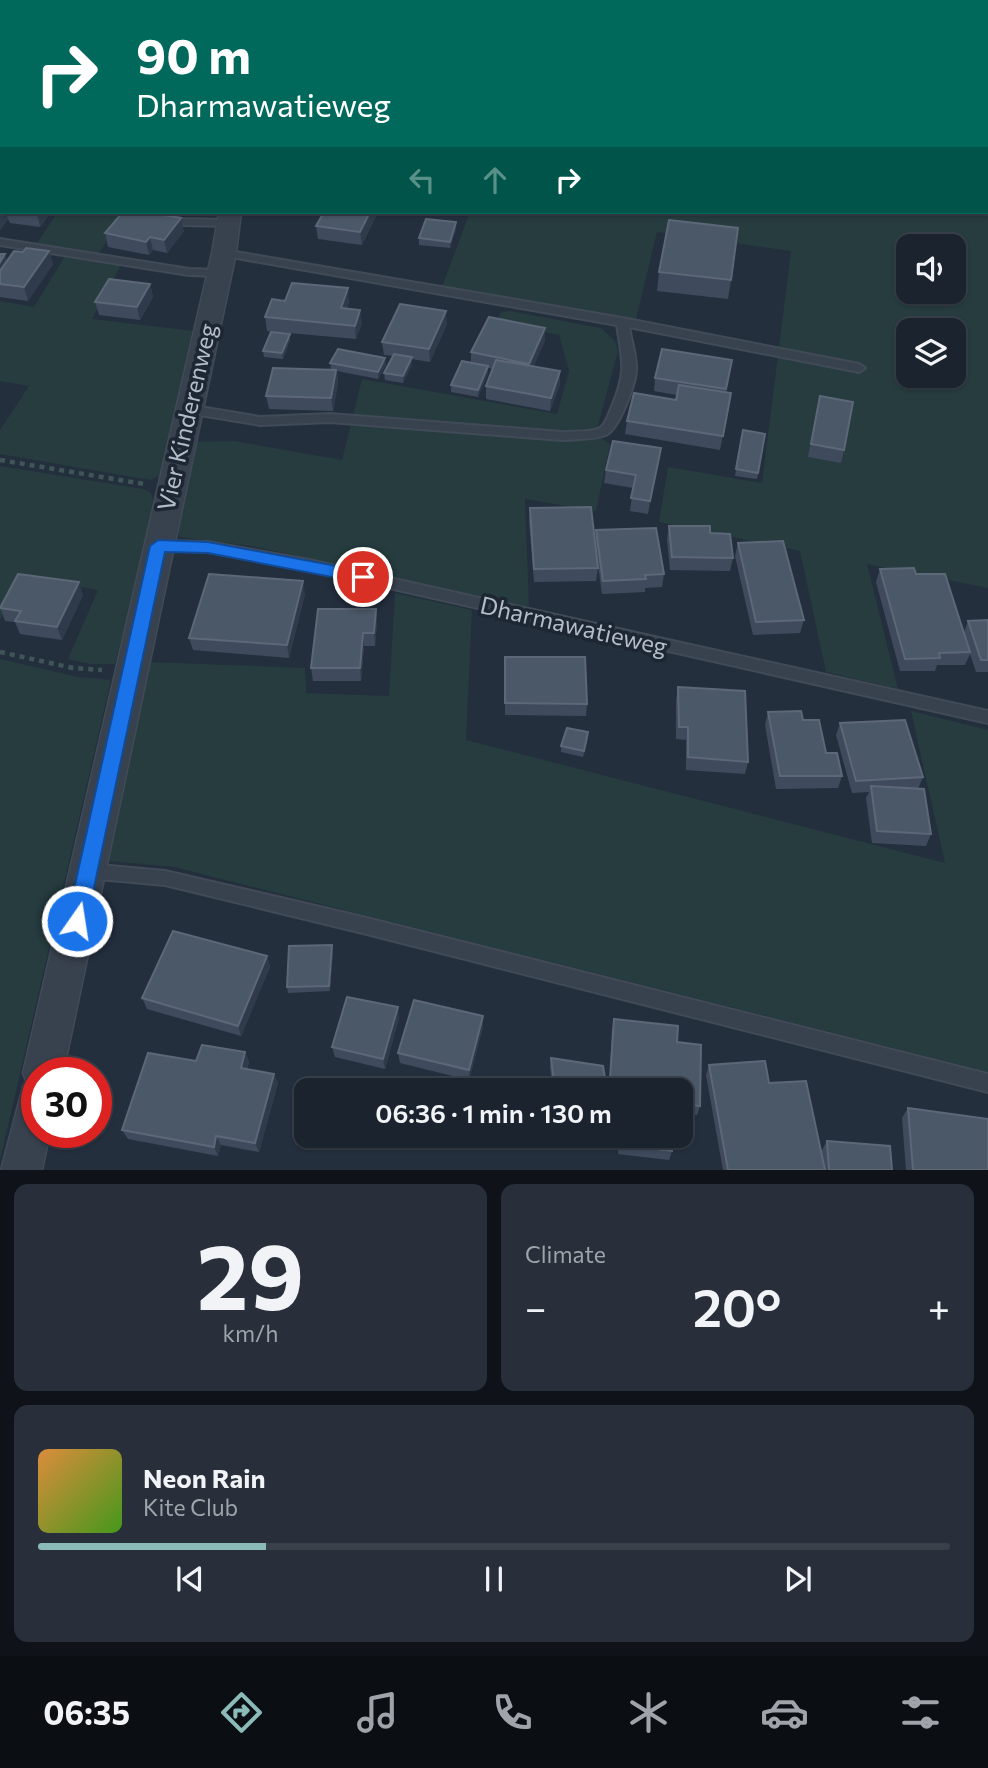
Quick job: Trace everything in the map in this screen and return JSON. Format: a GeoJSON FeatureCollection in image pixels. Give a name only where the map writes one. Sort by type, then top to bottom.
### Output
{"type":"FeatureCollection","features":[{"type":"Feature","properties":{"kind":"street","name":"Vier Kinderenweg"},"geometry":{"type":"LineString","coordinates":[[47,1057],[230,217]]}},
{"type":"Feature","properties":{"kind":"street"},"geometry":{"type":"LineString","coordinates":[[21,1170],[26,1148]]}},
{"type":"Feature","properties":{"kind":"lane"},"geometry":{"type":"LineString","coordinates":[[141,214],[182,222],[230,217]]}},
{"type":"Feature","properties":{"kind":"lane"},"geometry":{"type":"LineString","coordinates":[[0,242],[189,272],[221,263],[622,322],[859,368]]}},
{"type":"Feature","properties":{"kind":"lane"},"geometry":{"type":"LineString","coordinates":[[188,409],[260,421],[330,418],[562,436],[591,434],[604,431],[611,424],[625,390],[630,370],[622,322]]}},
{"type":"Feature","properties":{"kind":"lane","name":"Dharmawatieweg"},"geometry":{"type":"LineString","coordinates":[[158,546],[208,547],[309,565],[988,717]]}},
{"type":"Feature","properties":{"kind":"lane"},"geometry":{"type":"LineString","coordinates":[[88,871],[165,878],[988,1083]]}},
{"type":"Feature","properties":{"kind":"path"},"geometry":{"type":"LineString","coordinates":[[0,460],[118,481],[170,486]]}},
{"type":"Feature","properties":{"kind":"path"},"geometry":{"type":"LineString","coordinates":[[0,652],[73,667],[130,672]]}},
{"type":"Feature","properties":{"kind":"green space"},"geometry":{"type":"Polygon","coordinates":[[[57,214],[125,214],[99,253],[37,243],[57,214]]]}},
{"type":"Feature","properties":{"kind":"green space"},"geometry":{"type":"Polygon","coordinates":[[[469,214],[988,214],[988,588],[867,564],[898,689],[826,672],[800,551],[659,522],[668,467],[762,483],[791,251],[657,232],[636,319],[442,287],[469,214]]]}},
{"type":"Feature","properties":{"kind":"green space"},"geometry":{"type":"Polygon","coordinates":[[[65,256],[121,265],[92,319],[194,331],[161,475],[150,480],[0,454],[0,430],[29,386],[0,381],[0,301],[34,307],[65,256]]]}},
{"type":"Feature","properties":{"kind":"green space"},"geometry":{"type":"Polygon","coordinates":[[[510,311],[601,328],[615,341],[618,351],[597,429],[599,437],[610,444],[596,511],[525,499],[529,607],[252,546],[180,537],[177,530],[195,442],[234,441],[342,460],[362,379],[557,414],[569,371],[559,335],[496,323],[501,312],[510,311]]]}},
{"type":"Feature","properties":{"kind":"green space"},"geometry":{"type":"Polygon","coordinates":[[[0,466],[143,489],[151,493],[155,509],[115,664],[90,664],[68,659],[98,590],[22,577],[0,620],[0,466]]]}},
{"type":"Feature","properties":{"kind":"green space"},"geometry":{"type":"Polygon","coordinates":[[[395,593],[472,610],[466,740],[945,863],[911,711],[988,730],[988,1072],[174,867],[109,861],[150,662],[305,668],[306,693],[389,696],[395,593]]]}},
{"type":"Feature","properties":{"kind":"green space"},"geometry":{"type":"Polygon","coordinates":[[[0,659],[78,677],[111,680],[24,1057],[21,1057],[21,1069],[0,1160],[0,659]]]}},
{"type":"Feature","properties":{"kind":"building"},"geometry":{"type":"Polygon","coordinates":[[[121,214],[158,214],[181,218],[164,240],[150,237],[146,242],[105,233],[121,214]]]}},
{"type":"Feature","properties":{"kind":"building"},"geometry":{"type":"Polygon","coordinates":[[[323,214],[369,214],[360,232],[316,226],[323,214]]]}},
{"type":"Feature","properties":{"kind":"building"},"geometry":{"type":"Polygon","coordinates":[[[426,219],[456,222],[450,242],[419,238],[426,219]]]}},
{"type":"Feature","properties":{"kind":"building"},"geometry":{"type":"Polygon","coordinates":[[[669,220],[738,228],[731,280],[659,272],[669,220]]]}},
{"type":"Feature","properties":{"kind":"building"},"geometry":{"type":"Polygon","coordinates":[[[26,248],[49,251],[24,287],[0,284],[0,271],[14,251],[23,252],[26,248]]]}},
{"type":"Feature","properties":{"kind":"building"},"geometry":{"type":"Polygon","coordinates":[[[109,279],[150,284],[137,307],[95,302],[109,279]]]}},
{"type":"Feature","properties":{"kind":"building"},"geometry":{"type":"Polygon","coordinates":[[[292,283],[348,288],[341,308],[360,310],[355,326],[265,317],[272,299],[285,301],[292,283]]]}},
{"type":"Feature","properties":{"kind":"building"},"geometry":{"type":"Polygon","coordinates":[[[400,304],[446,311],[429,349],[382,342],[400,304]]]}},
{"type":"Feature","properties":{"kind":"building"},"geometry":{"type":"Polygon","coordinates":[[[489,317],[545,328],[529,364],[471,352],[489,317]]]}},
{"type":"Feature","properties":{"kind":"building"},"geometry":{"type":"Polygon","coordinates":[[[271,332],[290,334],[282,353],[263,351],[271,332]]]}},
{"type":"Feature","properties":{"kind":"building"},"geometry":{"type":"Polygon","coordinates":[[[338,349],[385,358],[378,372],[330,363],[338,349]]]}},
{"type":"Feature","properties":{"kind":"building"},"geometry":{"type":"Polygon","coordinates":[[[662,349],[732,360],[726,389],[655,378],[662,349]]]}},
{"type":"Feature","properties":{"kind":"building"},"geometry":{"type":"Polygon","coordinates":[[[394,354],[412,357],[403,376],[384,373],[394,354]]]}},
{"type":"Feature","properties":{"kind":"building"},"geometry":{"type":"Polygon","coordinates":[[[496,360],[560,371],[551,398],[486,386],[496,360]]]}},
{"type":"Feature","properties":{"kind":"building"},"geometry":{"type":"Polygon","coordinates":[[[462,361],[488,366],[478,390],[451,385],[462,361]]]}},
{"type":"Feature","properties":{"kind":"building"},"geometry":{"type":"Polygon","coordinates":[[[273,368],[336,370],[331,398],[266,396],[273,368]]]}},
{"type":"Feature","properties":{"kind":"building"},"geometry":{"type":"Polygon","coordinates":[[[679,385],[731,393],[723,436],[627,421],[634,393],[676,400],[679,385]]]}},
{"type":"Feature","properties":{"kind":"building"},"geometry":{"type":"Polygon","coordinates":[[[820,396],[853,402],[844,450],[811,444],[820,396]]]}},
{"type":"Feature","properties":{"kind":"building"},"geometry":{"type":"Polygon","coordinates":[[[743,430],[765,434],[758,473],[736,469],[743,430]]]}},
{"type":"Feature","properties":{"kind":"building"},"geometry":{"type":"Polygon","coordinates":[[[613,441],[661,448],[650,501],[631,498],[636,475],[606,470],[613,441]]]}},
{"type":"Feature","properties":{"kind":"building"},"geometry":{"type":"Polygon","coordinates":[[[591,507],[598,568],[534,569],[530,508],[591,507]]]}},
{"type":"Feature","properties":{"kind":"building"},"geometry":{"type":"Polygon","coordinates":[[[669,526],[710,526],[710,533],[730,534],[733,558],[672,557],[669,526]]]}},
{"type":"Feature","properties":{"kind":"building"},"geometry":{"type":"Polygon","coordinates":[[[656,528],[664,574],[645,575],[646,579],[603,581],[596,530],[656,528]]]}},
{"type":"Feature","properties":{"kind":"building"},"geometry":{"type":"Polygon","coordinates":[[[783,541],[804,620],[756,622],[738,543],[783,541]]]}},
{"type":"Feature","properties":{"kind":"building"},"geometry":{"type":"Polygon","coordinates":[[[914,568],[916,574],[945,574],[970,652],[939,653],[940,658],[905,659],[880,569],[914,568]]]}},
{"type":"Feature","properties":{"kind":"building"},"geometry":{"type":"Polygon","coordinates":[[[18,574],[79,582],[57,627],[15,621],[21,611],[0,608],[18,574]]]}},
{"type":"Feature","properties":{"kind":"building"},"geometry":{"type":"Polygon","coordinates":[[[209,574],[303,581],[287,645],[189,638],[209,574]]]}},
{"type":"Feature","properties":{"kind":"building"},"geometry":{"type":"Polygon","coordinates":[[[318,609],[376,609],[374,633],[363,633],[360,668],[311,668],[318,609]]]}},
{"type":"Feature","properties":{"kind":"building"},"geometry":{"type":"Polygon","coordinates":[[[988,620],[988,660],[981,660],[968,621],[988,620]]]}},
{"type":"Feature","properties":{"kind":"building"},"geometry":{"type":"Polygon","coordinates":[[[505,657],[585,657],[587,704],[505,703],[505,657]]]}},
{"type":"Feature","properties":{"kind":"building"},"geometry":{"type":"Polygon","coordinates":[[[678,687],[745,691],[748,762],[688,757],[688,727],[679,727],[678,687]]]}},
{"type":"Feature","properties":{"kind":"building"},"geometry":{"type":"Polygon","coordinates":[[[801,711],[803,720],[819,720],[826,753],[837,753],[842,776],[780,776],[768,712],[801,711]]]}},
{"type":"Feature","properties":{"kind":"building"},"geometry":{"type":"Polygon","coordinates":[[[905,720],[923,777],[856,781],[840,723],[905,720]]]}},
{"type":"Feature","properties":{"kind":"building"},"geometry":{"type":"Polygon","coordinates":[[[567,728],[588,732],[584,751],[561,746],[567,728]]]}},
{"type":"Feature","properties":{"kind":"building"},"geometry":{"type":"Polygon","coordinates":[[[871,786],[924,789],[931,834],[877,831],[871,786]]]}},
{"type":"Feature","properties":{"kind":"building"},"geometry":{"type":"Polygon","coordinates":[[[173,931],[267,956],[238,1026],[142,998],[173,931]]]}},
{"type":"Feature","properties":{"kind":"building"},"geometry":{"type":"Polygon","coordinates":[[[332,945],[329,986],[287,987],[289,946],[332,945]]]}},
{"type":"Feature","properties":{"kind":"building"},"geometry":{"type":"Polygon","coordinates":[[[347,997],[398,1007],[383,1059],[332,1047],[347,997]]]}},
{"type":"Feature","properties":{"kind":"building"},"geometry":{"type":"Polygon","coordinates":[[[414,1000],[483,1016],[469,1070],[398,1053],[414,1000]]]}},
{"type":"Feature","properties":{"kind":"building"},"geometry":{"type":"Polygon","coordinates":[[[614,1019],[678,1026],[677,1042],[701,1045],[700,1106],[693,1105],[693,1078],[610,1078],[614,1019]]]}},
{"type":"Feature","properties":{"kind":"building"},"geometry":{"type":"Polygon","coordinates":[[[202,1045],[245,1052],[241,1068],[274,1074],[255,1143],[216,1136],[214,1147],[122,1130],[148,1053],[196,1061],[202,1045]]]}},
{"type":"Feature","properties":{"kind":"building"},"geometry":{"type":"Polygon","coordinates":[[[551,1058],[603,1066],[605,1078],[554,1078],[551,1058]]]}},
{"type":"Feature","properties":{"kind":"building"},"geometry":{"type":"Polygon","coordinates":[[[765,1061],[769,1083],[806,1081],[825,1170],[728,1170],[709,1065],[765,1061]]]}},
{"type":"Feature","properties":{"kind":"building"},"geometry":{"type":"Polygon","coordinates":[[[908,1108],[988,1119],[988,1170],[913,1170],[908,1108]]]}},
{"type":"Feature","properties":{"kind":"building"},"geometry":{"type":"Polygon","coordinates":[[[827,1141],[890,1146],[892,1170],[829,1170],[827,1141]]]}},
{"type":"Feature","properties":{"kind":"building"},"geometry":{"type":"Polygon","coordinates":[[[646,1148],[672,1148],[672,1151],[646,1148]]]}},
{"type":"Feature","properties":{"kind":"route"},"geometry":{"type":"LineString","coordinates":[[77,921],[158,546],[208,547],[363,577]]}}]}
